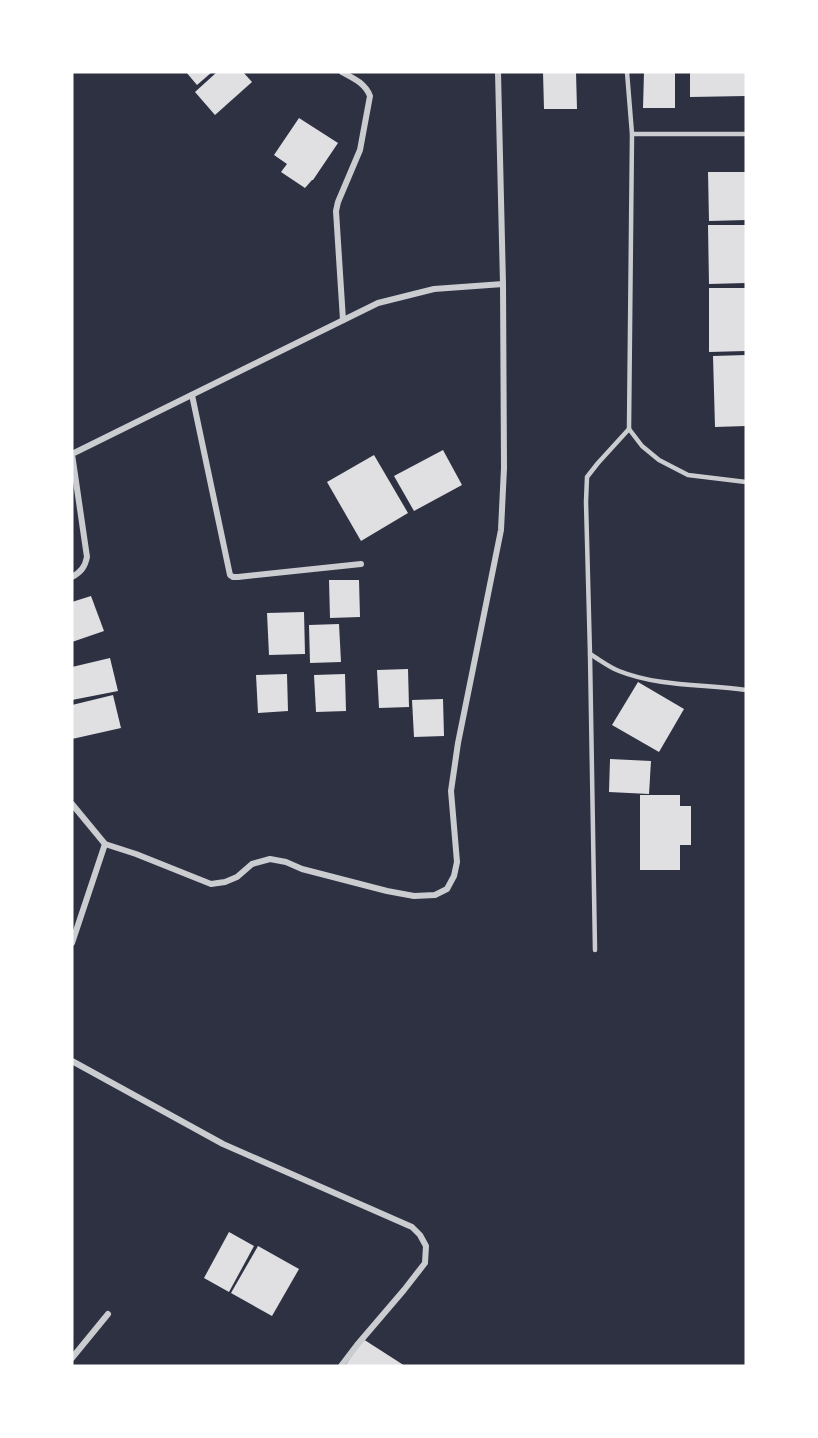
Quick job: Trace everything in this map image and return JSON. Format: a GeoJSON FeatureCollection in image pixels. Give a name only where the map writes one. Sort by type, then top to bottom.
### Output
{"type":"FeatureCollection","features":[{"type":"Feature","properties":{"kind":"street"},"geometry":{"type":"LineString","coordinates":[[342,72],[367,88],[370,96],[360,150],[336,211],[343,320]]}},
{"type":"Feature","properties":{"kind":"street"},"geometry":{"type":"LineString","coordinates":[[72,804],[105,844],[211,884],[237,877],[252,864],[270,859],[387,891],[414,896],[435,895],[447,889],[454,876],[457,862],[451,791],[458,743],[501,530],[504,468],[503,284],[498,72]]}},
{"type":"Feature","properties":{"kind":"street"},"geometry":{"type":"LineString","coordinates":[[72,577],[83,568],[87,557],[72,454],[378,303],[434,290],[503,284]]}},
{"type":"Feature","properties":{"kind":"street"},"geometry":{"type":"LineString","coordinates":[[192,395],[230,575],[238,578],[361,564]]}},
{"type":"Feature","properties":{"kind":"street"},"geometry":{"type":"LineString","coordinates":[[72,943],[105,844]]}},
{"type":"Feature","properties":{"kind":"street"},"geometry":{"type":"LineString","coordinates":[[72,1061],[223,1144],[412,1227],[420,1235],[426,1246],[425,1263],[341,1366]]}},
{"type":"Feature","properties":{"kind":"street"},"geometry":{"type":"LineString","coordinates":[[72,1358],[108,1314]]}},
{"type":"Feature","properties":{"kind":"lane"},"geometry":{"type":"LineString","coordinates":[[627,72],[632,134],[629,429],[642,446],[658,460],[688,475],[746,482]]}},
{"type":"Feature","properties":{"kind":"lane"},"geometry":{"type":"LineString","coordinates":[[632,134],[746,134]]}},
{"type":"Feature","properties":{"kind":"lane"},"geometry":{"type":"LineString","coordinates":[[595,950],[587,477],[629,429]]}},
{"type":"Feature","properties":{"kind":"lane"},"geometry":{"type":"LineString","coordinates":[[590,654],[619,671],[643,678],[666,683],[746,690]]}},
{"type":"Feature","properties":{"kind":"building"},"geometry":{"type":"Polygon","coordinates":[[[186,72],[212,72],[197,85],[186,72]]]}},
{"type":"Feature","properties":{"kind":"building"},"geometry":{"type":"Polygon","coordinates":[[[217,72],[243,72],[252,82],[215,115],[195,92],[217,72]]]}},
{"type":"Feature","properties":{"kind":"building"},"geometry":{"type":"Polygon","coordinates":[[[543,72],[576,72],[577,109],[544,109],[543,72]]]}},
{"type":"Feature","properties":{"kind":"building"},"geometry":{"type":"Polygon","coordinates":[[[644,72],[675,72],[675,108],[643,108],[644,72]]]}},
{"type":"Feature","properties":{"kind":"building"},"geometry":{"type":"Polygon","coordinates":[[[690,72],[746,72],[746,96],[690,97],[690,72]]]}},
{"type":"Feature","properties":{"kind":"building"},"geometry":{"type":"Polygon","coordinates":[[[299,118],[338,143],[305,188],[281,172],[287,164],[274,155],[299,118]]]}},
{"type":"Feature","properties":{"kind":"building"},"geometry":{"type":"Polygon","coordinates":[[[708,172],[746,172],[746,220],[709,221],[708,172]]]}},
{"type":"Feature","properties":{"kind":"building"},"geometry":{"type":"Polygon","coordinates":[[[708,225],[746,225],[746,283],[709,284],[708,225]]]}},
{"type":"Feature","properties":{"kind":"building"},"geometry":{"type":"Polygon","coordinates":[[[709,288],[746,288],[746,351],[709,352],[709,288]]]}},
{"type":"Feature","properties":{"kind":"building"},"geometry":{"type":"Polygon","coordinates":[[[746,355],[746,426],[715,427],[713,356],[746,355]]]}},
{"type":"Feature","properties":{"kind":"building"},"geometry":{"type":"Polygon","coordinates":[[[443,450],[462,485],[414,511],[394,476],[443,450]]]}},
{"type":"Feature","properties":{"kind":"building"},"geometry":{"type":"Polygon","coordinates":[[[374,455],[408,513],[361,541],[327,482],[374,455]]]}},
{"type":"Feature","properties":{"kind":"building"},"geometry":{"type":"Polygon","coordinates":[[[329,580],[359,580],[360,617],[330,618],[329,580]]]}},
{"type":"Feature","properties":{"kind":"building"},"geometry":{"type":"Polygon","coordinates":[[[91,596],[104,631],[72,642],[72,602],[91,596]]]}},
{"type":"Feature","properties":{"kind":"building"},"geometry":{"type":"Polygon","coordinates":[[[304,612],[305,654],[269,655],[267,613],[304,612]]]}},
{"type":"Feature","properties":{"kind":"building"},"geometry":{"type":"Polygon","coordinates":[[[339,624],[341,662],[310,663],[309,625],[339,624]]]}},
{"type":"Feature","properties":{"kind":"building"},"geometry":{"type":"Polygon","coordinates":[[[110,658],[118,691],[72,700],[72,667],[110,658]]]}},
{"type":"Feature","properties":{"kind":"building"},"geometry":{"type":"Polygon","coordinates":[[[408,669],[409,707],[379,708],[377,670],[408,669]]]}},
{"type":"Feature","properties":{"kind":"building"},"geometry":{"type":"Polygon","coordinates":[[[287,674],[288,711],[258,713],[256,675],[287,674]]]}},
{"type":"Feature","properties":{"kind":"building"},"geometry":{"type":"Polygon","coordinates":[[[345,674],[346,711],[316,712],[314,675],[345,674]]]}},
{"type":"Feature","properties":{"kind":"building"},"geometry":{"type":"Polygon","coordinates":[[[638,682],[684,709],[659,752],[612,725],[638,682]]]}},
{"type":"Feature","properties":{"kind":"building"},"geometry":{"type":"Polygon","coordinates":[[[113,695],[121,728],[72,739],[72,705],[113,695]]]}},
{"type":"Feature","properties":{"kind":"building"},"geometry":{"type":"Polygon","coordinates":[[[443,699],[444,736],[414,737],[412,700],[443,699]]]}},
{"type":"Feature","properties":{"kind":"building"},"geometry":{"type":"Polygon","coordinates":[[[610,759],[651,761],[649,794],[609,792],[610,759]]]}},
{"type":"Feature","properties":{"kind":"building"},"geometry":{"type":"Polygon","coordinates":[[[640,795],[680,795],[680,806],[691,806],[691,845],[680,845],[680,870],[640,870],[640,795]]]}},
{"type":"Feature","properties":{"kind":"building"},"geometry":{"type":"Polygon","coordinates":[[[229,1232],[254,1246],[229,1292],[204,1278],[229,1232]]]}},
{"type":"Feature","properties":{"kind":"building"},"geometry":{"type":"Polygon","coordinates":[[[258,1246],[299,1269],[272,1316],[231,1293],[258,1246]]]}},
{"type":"Feature","properties":{"kind":"building"},"geometry":{"type":"Polygon","coordinates":[[[363,1339],[405,1366],[345,1366],[363,1339]]]}}]}
